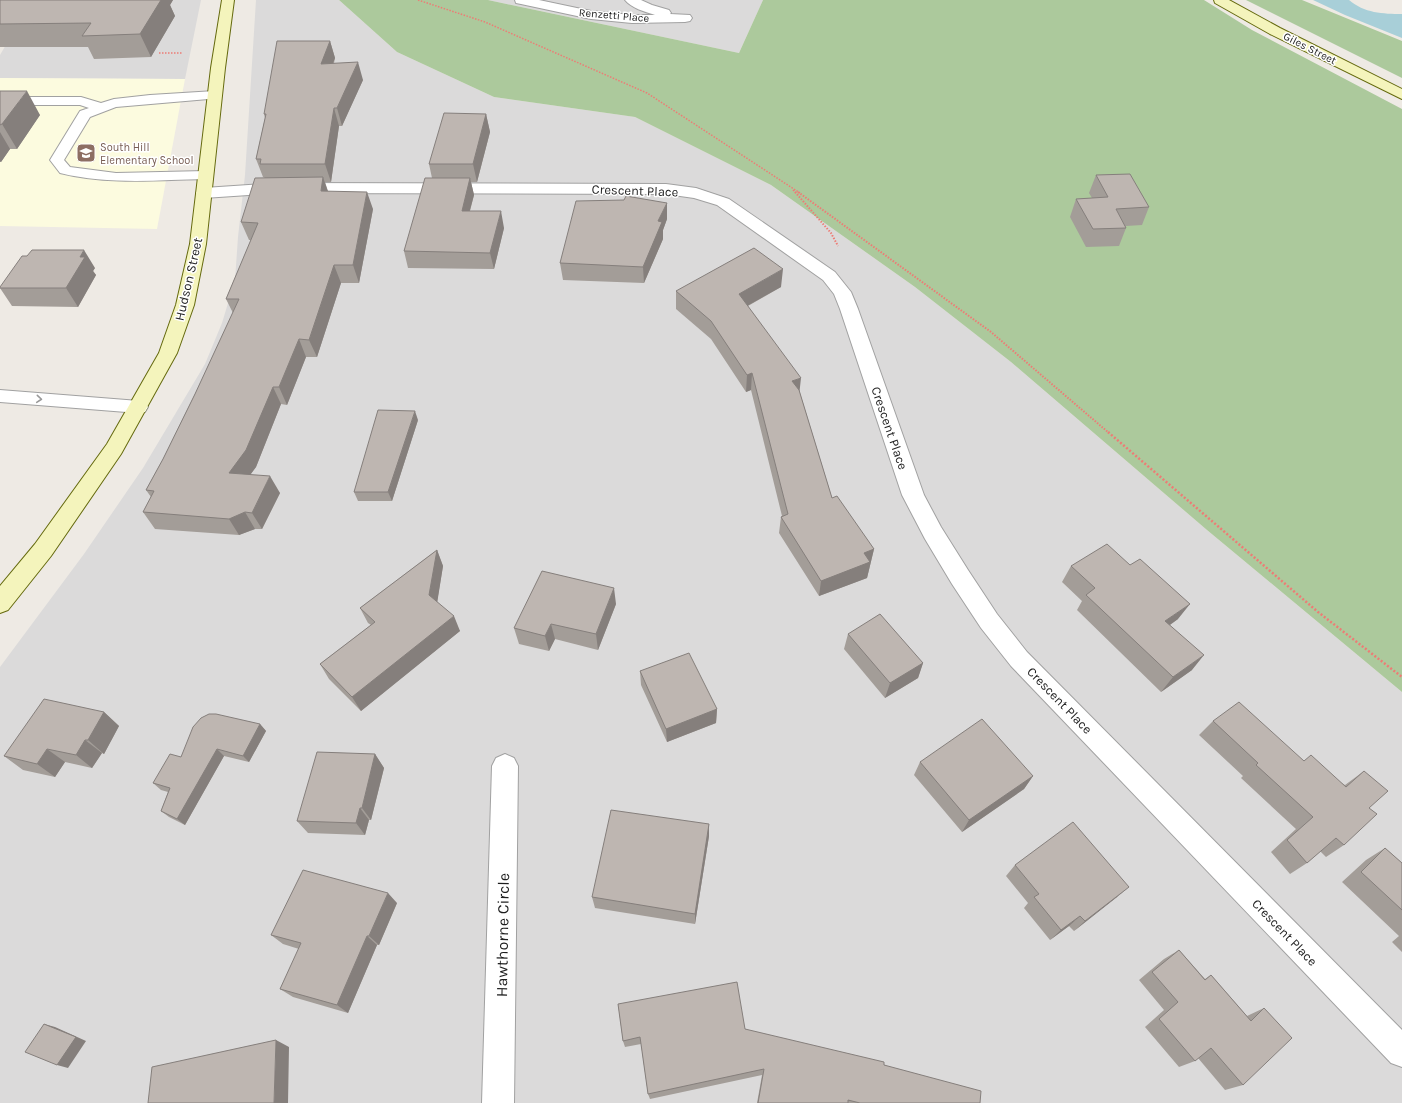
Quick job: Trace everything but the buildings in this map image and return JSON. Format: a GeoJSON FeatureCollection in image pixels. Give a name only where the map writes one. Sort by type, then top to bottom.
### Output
{"type":"FeatureCollection","features":[{"type":"Feature","properties":{"kind":"street","name":"Hudson Street"},"geometry":{"type":"LineString","coordinates":[[0,603],[43,550],[110,456],[139,407],[168,353],[185,305],[198,244],[215,95],[228,0]]}},
{"type":"Feature","properties":{"kind":"street","name":"Renzetti Place"},"geometry":{"type":"LineString","coordinates":[[521,0],[591,15],[632,19],[685,18],[646,8],[630,0]]}},
{"type":"Feature","properties":{"kind":"street","name":"Giles Street"},"geometry":{"type":"LineString","coordinates":[[1220,0],[1402,95]]}},
{"type":"Feature","properties":{"kind":"street","name":"Crescent Place"},"geometry":{"type":"LineString","coordinates":[[205,184],[279,188],[666,188],[696,193],[723,202],[829,276],[842,292],[849,308],[913,495],[932,533],[989,621],[1019,659],[1402,1052]]}},
{"type":"Feature","properties":{"kind":"street","name":"Hawthorne Circle"},"geometry":{"type":"LineString","coordinates":[[498,1103],[505,766]]}},
{"type":"Feature","properties":{"kind":"lane"},"geometry":{"type":"LineString","coordinates":[[205,184],[85,174],[65,170],[57,160],[85,114],[114,103],[215,95]]}},
{"type":"Feature","properties":{"kind":"lane"},"geometry":{"type":"LineString","coordinates":[[0,101],[81,101],[102,108]]}},
{"type":"Feature","properties":{"kind":"lane"},"geometry":{"type":"LineString","coordinates":[[0,396],[139,407]]}},
{"type":"Feature","properties":{"kind":"path"},"geometry":{"type":"LineString","coordinates":[[418,0],[486,22],[647,93],[790,186],[991,332],[1318,612],[1402,677]]}},
{"type":"Feature","properties":{"kind":"path"},"geometry":{"type":"LineString","coordinates":[[159,53],[182,53]]}},
{"type":"Feature","properties":{"kind":"path"},"geometry":{"type":"LineString","coordinates":[[790,186],[837,243],[837,261],[829,276]]}},
{"type":"Feature","properties":{"kind":"shaded area"},"geometry":{"type":"Polygon","coordinates":[[[0,0],[201,0],[185,79],[0,78],[0,55],[17,26],[0,0]]]}},
{"type":"Feature","properties":{"kind":"shaded area"},"geometry":{"type":"Polygon","coordinates":[[[256,0],[339,0],[397,52],[494,97],[635,117],[771,185],[915,287],[1011,362],[1207,530],[1402,692],[1402,1103],[0,1103],[0,667],[84,554],[143,468],[205,364],[222,323],[235,280],[245,175],[256,0]]]}},
{"type":"Feature","properties":{"kind":"shaded area"},"geometry":{"type":"Polygon","coordinates":[[[488,0],[763,0],[739,53],[488,0]]]}},
{"type":"Feature","properties":{"kind":"shaded area","name":"South Hill Elementary School"},"geometry":{"type":"Polygon","coordinates":[[[0,78],[185,79],[157,229],[0,226],[0,78]]]}},
{"type":"Feature","properties":{"kind":"green space"},"geometry":{"type":"Polygon","coordinates":[[[339,0],[488,0],[739,53],[763,0],[1204,0],[1252,30],[1402,109],[1402,692],[1207,530],[1011,362],[915,287],[771,185],[635,117],[494,97],[397,52],[339,0]]]}},
{"type":"Feature","properties":{"kind":"green space"},"geometry":{"type":"Polygon","coordinates":[[[1246,0],[1302,0],[1402,41],[1402,78],[1246,0]]]}},
{"type":"Feature","properties":{"kind":"water"},"geometry":{"type":"Polygon","coordinates":[[[1313,0],[1349,0],[1361,8],[1374,12],[1402,14],[1402,38],[1345,15],[1313,0]]]}},
{"type":"Feature","properties":{"kind":"place","name":"South Hill Elementary School"},"geometry":{"type":"Point","coordinates":[86,153]}}]}
